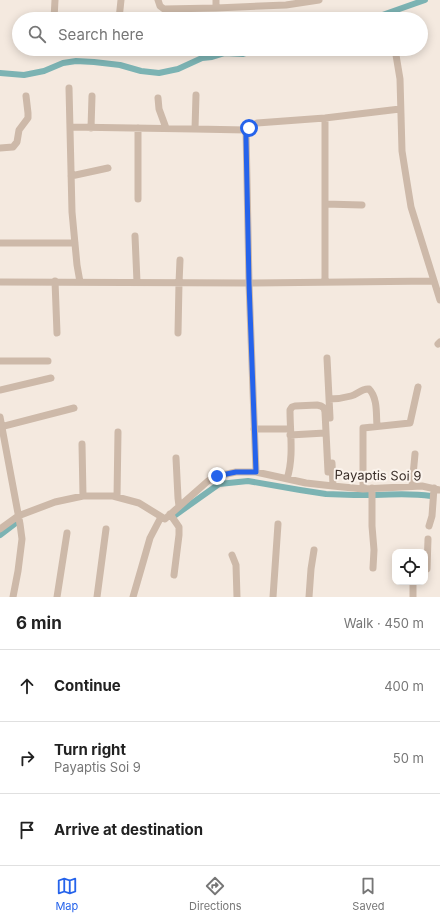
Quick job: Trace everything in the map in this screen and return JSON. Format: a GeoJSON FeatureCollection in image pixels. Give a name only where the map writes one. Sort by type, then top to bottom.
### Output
{"type":"FeatureCollection","features":[{"type":"Feature","properties":{"kind":"street"},"geometry":{"type":"LineString","coordinates":[[54,12],[55,0]]}},
{"type":"Feature","properties":{"kind":"street"},"geometry":{"type":"LineString","coordinates":[[120,0],[120,12]]}},
{"type":"Feature","properties":{"kind":"street"},"geometry":{"type":"LineString","coordinates":[[158,0],[160,6],[164,8],[216,8],[286,5],[320,0]]}},
{"type":"Feature","properties":{"kind":"street"},"geometry":{"type":"LineString","coordinates":[[216,0],[216,8]]}},
{"type":"Feature","properties":{"kind":"street"},"geometry":{"type":"LineString","coordinates":[[396,56],[400,79],[402,151],[411,206],[440,300]]}},
{"type":"Feature","properties":{"kind":"street"},"geometry":{"type":"LineString","coordinates":[[70,88],[72,212],[80,282]]}},
{"type":"Feature","properties":{"kind":"street"},"geometry":{"type":"LineString","coordinates":[[195,128],[196,95]]}},
{"type":"Feature","properties":{"kind":"street"},"geometry":{"type":"LineString","coordinates":[[0,148],[12,147],[17,142],[19,130],[28,118],[26,96]]}},
{"type":"Feature","properties":{"kind":"street"},"geometry":{"type":"LineString","coordinates":[[91,128],[92,96]]}},
{"type":"Feature","properties":{"kind":"street"},"geometry":{"type":"LineString","coordinates":[[158,98],[159,110],[166,128]]}},
{"type":"Feature","properties":{"kind":"street"},"geometry":{"type":"LineString","coordinates":[[70,127],[248,129],[257,123],[325,118],[400,109]]}},
{"type":"Feature","properties":{"kind":"street"},"geometry":{"type":"LineString","coordinates":[[325,118],[325,282]]}},
{"type":"Feature","properties":{"kind":"street"},"geometry":{"type":"LineString","coordinates":[[138,128],[138,199]]}},
{"type":"Feature","properties":{"kind":"street"},"geometry":{"type":"LineString","coordinates":[[248,129],[250,283],[256,472]]}},
{"type":"Feature","properties":{"kind":"street"},"geometry":{"type":"LineString","coordinates":[[71,176],[108,168]]}},
{"type":"Feature","properties":{"kind":"street"},"geometry":{"type":"LineString","coordinates":[[325,204],[362,205]]}},
{"type":"Feature","properties":{"kind":"street"},"geometry":{"type":"LineString","coordinates":[[135,236],[136,282]]}},
{"type":"Feature","properties":{"kind":"street"},"geometry":{"type":"LineString","coordinates":[[0,243],[75,242]]}},
{"type":"Feature","properties":{"kind":"street"},"geometry":{"type":"LineString","coordinates":[[178,333],[180,260]]}},
{"type":"Feature","properties":{"kind":"street"},"geometry":{"type":"LineString","coordinates":[[0,282],[55,281],[250,283],[434,281]]}},
{"type":"Feature","properties":{"kind":"street"},"geometry":{"type":"LineString","coordinates":[[55,281],[57,333]]}},
{"type":"Feature","properties":{"kind":"street"},"geometry":{"type":"LineString","coordinates":[[327,358],[333,486]]}},
{"type":"Feature","properties":{"kind":"street"},"geometry":{"type":"LineString","coordinates":[[0,361],[48,361]]}},
{"type":"Feature","properties":{"kind":"street"},"geometry":{"type":"LineString","coordinates":[[0,390],[51,378]]}},
{"type":"Feature","properties":{"kind":"street"},"geometry":{"type":"LineString","coordinates":[[363,489],[363,428],[410,423],[418,387]]}},
{"type":"Feature","properties":{"kind":"street"},"geometry":{"type":"LineString","coordinates":[[329,400],[352,396],[365,389],[369,389],[374,396],[377,426]]}},
{"type":"Feature","properties":{"kind":"street"},"geometry":{"type":"LineString","coordinates":[[287,479],[291,458],[290,410],[292,407],[300,405],[321,406],[324,408],[328,472]]}},
{"type":"Feature","properties":{"kind":"street"},"geometry":{"type":"LineString","coordinates":[[1,426],[74,408]]}},
{"type":"Feature","properties":{"kind":"street"},"geometry":{"type":"LineString","coordinates":[[0,418],[22,539],[13,597]]}},
{"type":"Feature","properties":{"kind":"street"},"geometry":{"type":"LineString","coordinates":[[254,429],[325,433]]}},
{"type":"Feature","properties":{"kind":"street"},"geometry":{"type":"LineString","coordinates":[[117,497],[118,432]]}},
{"type":"Feature","properties":{"kind":"street"},"geometry":{"type":"LineString","coordinates":[[82,444],[83,496]]}},
{"type":"Feature","properties":{"kind":"street"},"geometry":{"type":"LineString","coordinates":[[412,486],[415,454]]}},
{"type":"Feature","properties":{"kind":"street"},"geometry":{"type":"LineString","coordinates":[[176,458],[179,506]]}},
{"type":"Feature","properties":{"kind":"street","name":"Payaptis Soi 9"},"geometry":{"type":"LineString","coordinates":[[133,597],[150,538],[165,516],[208,481],[217,476],[236,472],[256,472],[306,483],[363,489],[422,486],[437,489]]}},
{"type":"Feature","properties":{"kind":"street"},"geometry":{"type":"LineString","coordinates":[[372,488],[372,526],[374,550],[373,568]]}},
{"type":"Feature","properties":{"kind":"street"},"geometry":{"type":"LineString","coordinates":[[429,526],[437,489]]}},
{"type":"Feature","properties":{"kind":"street"},"geometry":{"type":"LineString","coordinates":[[0,529],[18,516],[55,502],[83,496],[117,497],[139,503],[165,516],[178,527],[179,535],[174,575]]}},
{"type":"Feature","properties":{"kind":"street"},"geometry":{"type":"LineString","coordinates":[[273,597],[278,524]]}},
{"type":"Feature","properties":{"kind":"street"},"geometry":{"type":"LineString","coordinates":[[97,597],[106,529]]}},
{"type":"Feature","properties":{"kind":"street"},"geometry":{"type":"LineString","coordinates":[[57,597],[67,533]]}},
{"type":"Feature","properties":{"kind":"street"},"geometry":{"type":"LineString","coordinates":[[428,539],[428,549]]}},
{"type":"Feature","properties":{"kind":"street"},"geometry":{"type":"LineString","coordinates":[[309,597],[314,550]]}},
{"type":"Feature","properties":{"kind":"street"},"geometry":{"type":"LineString","coordinates":[[232,555],[236,566],[237,597]]}},
{"type":"Feature","properties":{"kind":"street"},"geometry":{"type":"LineString","coordinates":[[413,585],[413,597]]}},
{"type":"Feature","properties":{"kind":"waterway"},"geometry":{"type":"LineString","coordinates":[[391,12],[425,0]]}},
{"type":"Feature","properties":{"kind":"waterway"},"geometry":{"type":"LineString","coordinates":[[0,73],[24,75],[44,71],[63,63],[76,61],[120,65],[141,71],[159,73],[178,69],[202,58],[215,56]]}},
{"type":"Feature","properties":{"kind":"waterway"},"geometry":{"type":"LineString","coordinates":[[174,516],[219,484],[248,481],[326,494],[369,495]]}},
{"type":"Feature","properties":{"kind":"waterway"},"geometry":{"type":"LineString","coordinates":[[375,495],[410,494],[431,496]]}},
{"type":"Feature","properties":{"kind":"waterway"},"geometry":{"type":"LineString","coordinates":[[0,535],[17,522]]}},
{"type":"Feature","properties":{"kind":"route"},"geometry":{"type":"LineString","coordinates":[[217,476],[236,472],[256,472],[252,386],[246,138],[246,130],[249,128]]}}]}
